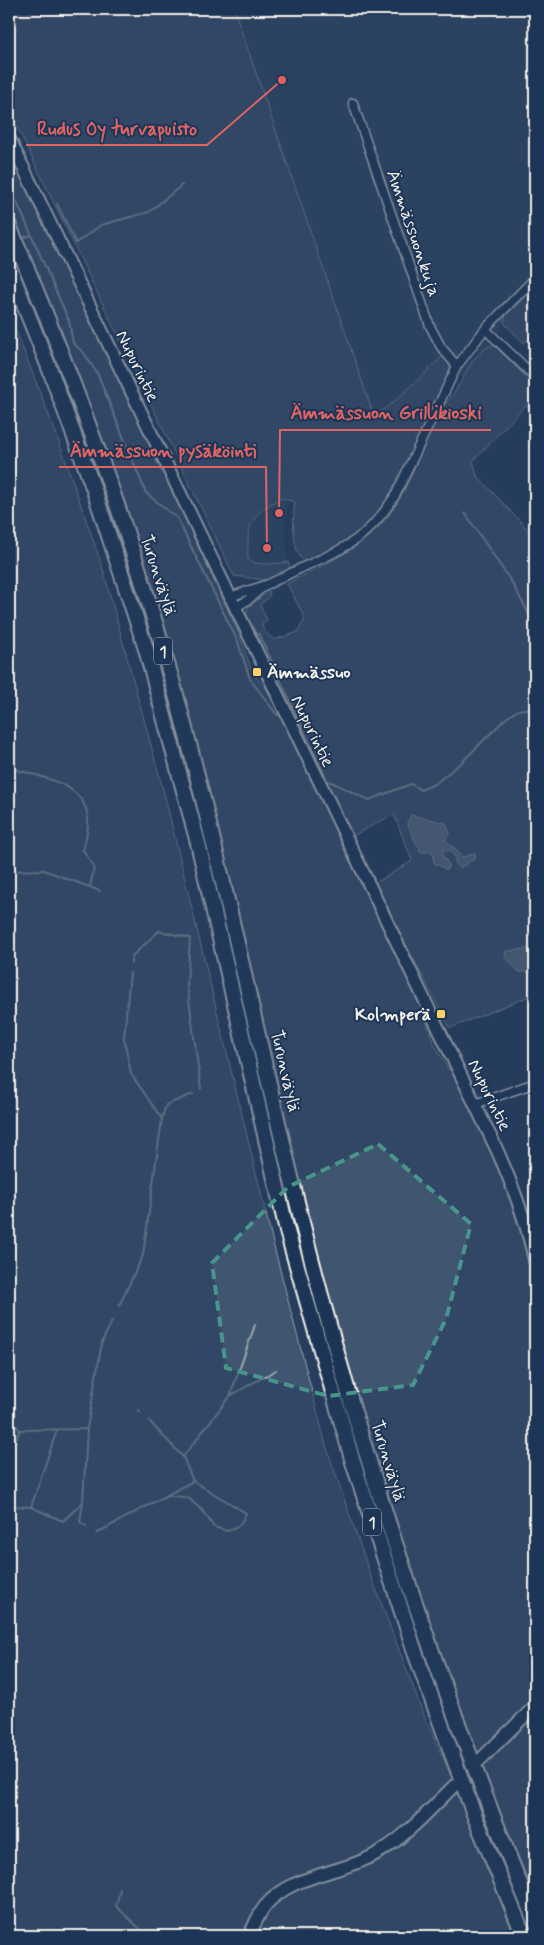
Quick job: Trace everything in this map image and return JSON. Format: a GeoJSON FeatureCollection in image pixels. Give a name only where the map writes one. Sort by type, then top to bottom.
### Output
{"type":"FeatureCollection","features":[{"type":"Feature","properties":{"kind":"highway","name":"Turunväylä"},"geometry":{"type":"LineString","coordinates":[[9,226],[58,346],[135,560],[188,736],[302,1223],[332,1338],[367,1456],[432,1651],[489,1809],[535,1922]]}},
{"type":"Feature","properties":{"kind":"highway","name":"Turunväylä"},"geometry":{"type":"LineString","coordinates":[[9,267],[50,370],[93,487],[146,649],[198,843],[287,1231],[353,1462],[427,1686],[475,1817],[524,1936]]}},
{"type":"Feature","properties":{"kind":"main road","name":"Nupurintie"},"geometry":{"type":"LineString","coordinates":[[9,138],[475,1104],[514,1189],[530,1235],[535,1262]]}},
{"type":"Feature","properties":{"kind":"main road"},"geometry":{"type":"LineString","coordinates":[[479,1761],[535,1706]]}},
{"type":"Feature","properties":{"kind":"main road"},"geometry":{"type":"LineString","coordinates":[[249,1936],[264,1907],[282,1892],[304,1881],[365,1860],[382,1851],[411,1828],[455,1785]]}},
{"type":"Feature","properties":{"kind":"street","name":"Ämmässuonkuja"},"geometry":{"type":"LineString","coordinates":[[353,103],[430,326],[441,346],[458,366]]}},
{"type":"Feature","properties":{"kind":"street"},"geometry":{"type":"LineString","coordinates":[[232,603],[248,600],[266,584],[351,545],[385,513],[458,366],[485,329],[535,278]]}},
{"type":"Feature","properties":{"kind":"street"},"geometry":{"type":"LineString","coordinates":[[485,329],[535,377]]}},
{"type":"Feature","properties":{"kind":"street"},"geometry":{"type":"LineString","coordinates":[[475,1104],[535,1083]]}},
{"type":"Feature","properties":{"kind":"highlighted area"},"geometry":{"type":"Polygon","coordinates":[[[378,1144],[471,1224],[446,1319],[413,1385],[328,1396],[226,1368],[212,1263],[288,1187],[378,1144]]]}},
{"type":"Feature","properties":{"kind":"shaded area"},"geometry":{"type":"Polygon","coordinates":[[[21,9],[234,9],[374,416],[395,401],[443,356],[448,362],[450,369],[411,458],[398,481],[385,503],[371,521],[350,539],[305,561],[300,558],[294,534],[295,502],[282,498],[263,509],[252,521],[248,537],[248,559],[262,564],[288,562],[290,566],[288,570],[266,580],[234,576],[9,110],[9,13],[21,9]]]}},
{"type":"Feature","properties":{"kind":"shaded area"},"geometry":{"type":"Polygon","coordinates":[[[234,9],[535,9],[535,287],[506,315],[495,346],[489,346],[481,350],[472,359],[463,379],[450,369],[448,362],[443,356],[395,401],[374,416],[234,9]]]}},
{"type":"Feature","properties":{"kind":"shaded area"},"geometry":{"type":"Polygon","coordinates":[[[9,150],[162,468],[240,637],[253,674],[267,689],[314,781],[416,991],[433,1042],[449,1070],[452,1071],[493,1152],[524,1238],[535,1297],[535,1656],[526,1669],[535,1697],[478,1757],[445,1668],[386,1492],[345,1357],[305,1208],[228,872],[185,704],[45,297],[9,210],[9,150]]]}},
{"type":"Feature","properties":{"kind":"shaded area"},"geometry":{"type":"Polygon","coordinates":[[[535,287],[535,334],[524,343],[504,323],[506,315],[535,287]]]}},
{"type":"Feature","properties":{"kind":"shaded area"},"geometry":{"type":"Polygon","coordinates":[[[9,313],[57,436],[103,569],[164,793],[273,1243],[327,1449],[369,1571],[426,1721],[453,1780],[391,1840],[345,1863],[302,1874],[280,1885],[259,1903],[243,1936],[9,1936],[9,313]]]}},
{"type":"Feature","properties":{"kind":"shaded area"},"geometry":{"type":"Polygon","coordinates":[[[489,346],[495,346],[535,386],[535,406],[533,411],[526,405],[473,461],[477,476],[535,537],[535,994],[450,1028],[374,884],[412,861],[394,814],[351,837],[246,616],[248,607],[270,591],[269,597],[260,605],[267,620],[262,624],[264,631],[274,640],[298,632],[305,618],[287,584],[343,555],[380,526],[398,502],[440,412],[456,390],[474,359],[489,346]]]}},
{"type":"Feature","properties":{"kind":"shaded area"},"geometry":{"type":"Polygon","coordinates":[[[282,498],[288,501],[285,524],[288,562],[252,563],[248,559],[247,536],[252,520],[264,507],[282,498]]]}},
{"type":"Feature","properties":{"kind":"shaded area"},"geometry":{"type":"Polygon","coordinates":[[[411,815],[446,823],[450,834],[445,839],[463,857],[475,853],[476,858],[460,868],[455,863],[455,857],[449,850],[445,850],[442,854],[449,865],[447,870],[434,863],[433,852],[419,852],[420,847],[416,843],[407,823],[411,815]]]}},
{"type":"Feature","properties":{"kind":"shaded area"},"geometry":{"type":"Polygon","coordinates":[[[535,948],[535,972],[519,972],[505,957],[506,951],[535,948]]]}},
{"type":"Feature","properties":{"kind":"shaded area"},"geometry":{"type":"Polygon","coordinates":[[[535,1656],[535,1694],[525,1669],[535,1656]]]}},
{"type":"Feature","properties":{"kind":"shaded area"},"geometry":{"type":"Polygon","coordinates":[[[535,1715],[535,1903],[480,1766],[535,1715]]]}},
{"type":"Feature","properties":{"kind":"shaded area"},"geometry":{"type":"Polygon","coordinates":[[[456,1789],[515,1936],[254,1936],[265,1916],[278,1901],[292,1891],[358,1869],[376,1860],[398,1845],[456,1789]]]}},
{"type":"Feature","properties":{"kind":"waterway"},"geometry":{"type":"LineString","coordinates":[[9,184],[69,321],[73,343],[84,353],[98,375],[146,493],[177,518],[238,642],[250,679],[277,715],[279,714]]}},
{"type":"Feature","properties":{"kind":"waterway"},"geometry":{"type":"LineString","coordinates":[[57,204],[76,243],[101,225],[149,212],[182,185]]}},
{"type":"Feature","properties":{"kind":"waterway"},"geometry":{"type":"LineString","coordinates":[[22,238],[32,235]]}},
{"type":"Feature","properties":{"kind":"waterway"},"geometry":{"type":"LineString","coordinates":[[465,513],[512,583],[535,625]]}},
{"type":"Feature","properties":{"kind":"waterway"},"geometry":{"type":"LineString","coordinates":[[255,636],[259,634],[327,780],[369,800],[411,784],[421,790],[436,783],[462,762],[505,719],[518,710],[535,708]]}},
{"type":"Feature","properties":{"kind":"waterway"},"geometry":{"type":"LineString","coordinates":[[9,768],[60,783],[80,798],[86,809],[88,823],[83,850],[94,867],[90,887]]}},
{"type":"Feature","properties":{"kind":"waterway"},"geometry":{"type":"LineString","coordinates":[[9,871],[44,870],[100,891]]}},
{"type":"Feature","properties":{"kind":"waterway"},"geometry":{"type":"LineString","coordinates":[[131,963],[132,956],[159,931],[190,938],[187,984],[201,1089]]}},
{"type":"Feature","properties":{"kind":"waterway"},"geometry":{"type":"LineString","coordinates":[[119,1306],[143,1255],[162,1119],[131,1074],[124,1038],[130,973]]}},
{"type":"Feature","properties":{"kind":"waterway"},"geometry":{"type":"LineString","coordinates":[[162,1118],[166,1105],[193,1094]]}},
{"type":"Feature","properties":{"kind":"waterway"},"geometry":{"type":"LineString","coordinates":[[87,1429],[102,1342],[112,1321]]}},
{"type":"Feature","properties":{"kind":"waterway"},"geometry":{"type":"LineString","coordinates":[[230,1396],[255,1325]]}},
{"type":"Feature","properties":{"kind":"waterway"},"geometry":{"type":"LineString","coordinates":[[183,1457],[230,1396],[276,1370]]}},
{"type":"Feature","properties":{"kind":"waterway"},"geometry":{"type":"LineString","coordinates":[[9,1418],[20,1430],[87,1429],[83,1502],[63,1521],[31,1507],[9,1506]]}},
{"type":"Feature","properties":{"kind":"waterway"},"geometry":{"type":"LineString","coordinates":[[149,1421],[183,1457],[193,1481]]}},
{"type":"Feature","properties":{"kind":"waterway"},"geometry":{"type":"LineString","coordinates":[[9,1456],[20,1430]]}},
{"type":"Feature","properties":{"kind":"waterway"},"geometry":{"type":"LineString","coordinates":[[31,1507],[57,1430]]}},
{"type":"Feature","properties":{"kind":"waterway"},"geometry":{"type":"LineString","coordinates":[[97,1533],[193,1481],[246,1513],[240,1525],[227,1531],[214,1527],[202,1510],[188,1498],[168,1495]]}},
{"type":"Feature","properties":{"kind":"waterway"},"geometry":{"type":"LineString","coordinates":[[83,1502],[80,1522],[86,1526]]}},
{"type":"Feature","properties":{"kind":"waterway"},"geometry":{"type":"LineString","coordinates":[[120,1889],[116,1906],[140,1929],[140,1936]]}},
{"type":"Feature","properties":{"kind":"place","name":"Rudus Oy turvapuisto"},"geometry":{"type":"Point","coordinates":[282,80]}},
{"type":"Feature","properties":{"kind":"place","name":"Ämmässuon Grillikioski"},"geometry":{"type":"Point","coordinates":[279,513]}},
{"type":"Feature","properties":{"kind":"place","name":"Ämmässuon pysäköinti"},"geometry":{"type":"Point","coordinates":[267,548]}},
{"type":"Feature","properties":{"kind":"place","name":"Ämmässuo"},"geometry":{"type":"Point","coordinates":[257,672]}},
{"type":"Feature","properties":{"kind":"place","name":"Kolmperä"},"geometry":{"type":"Point","coordinates":[441,1014]}}]}
